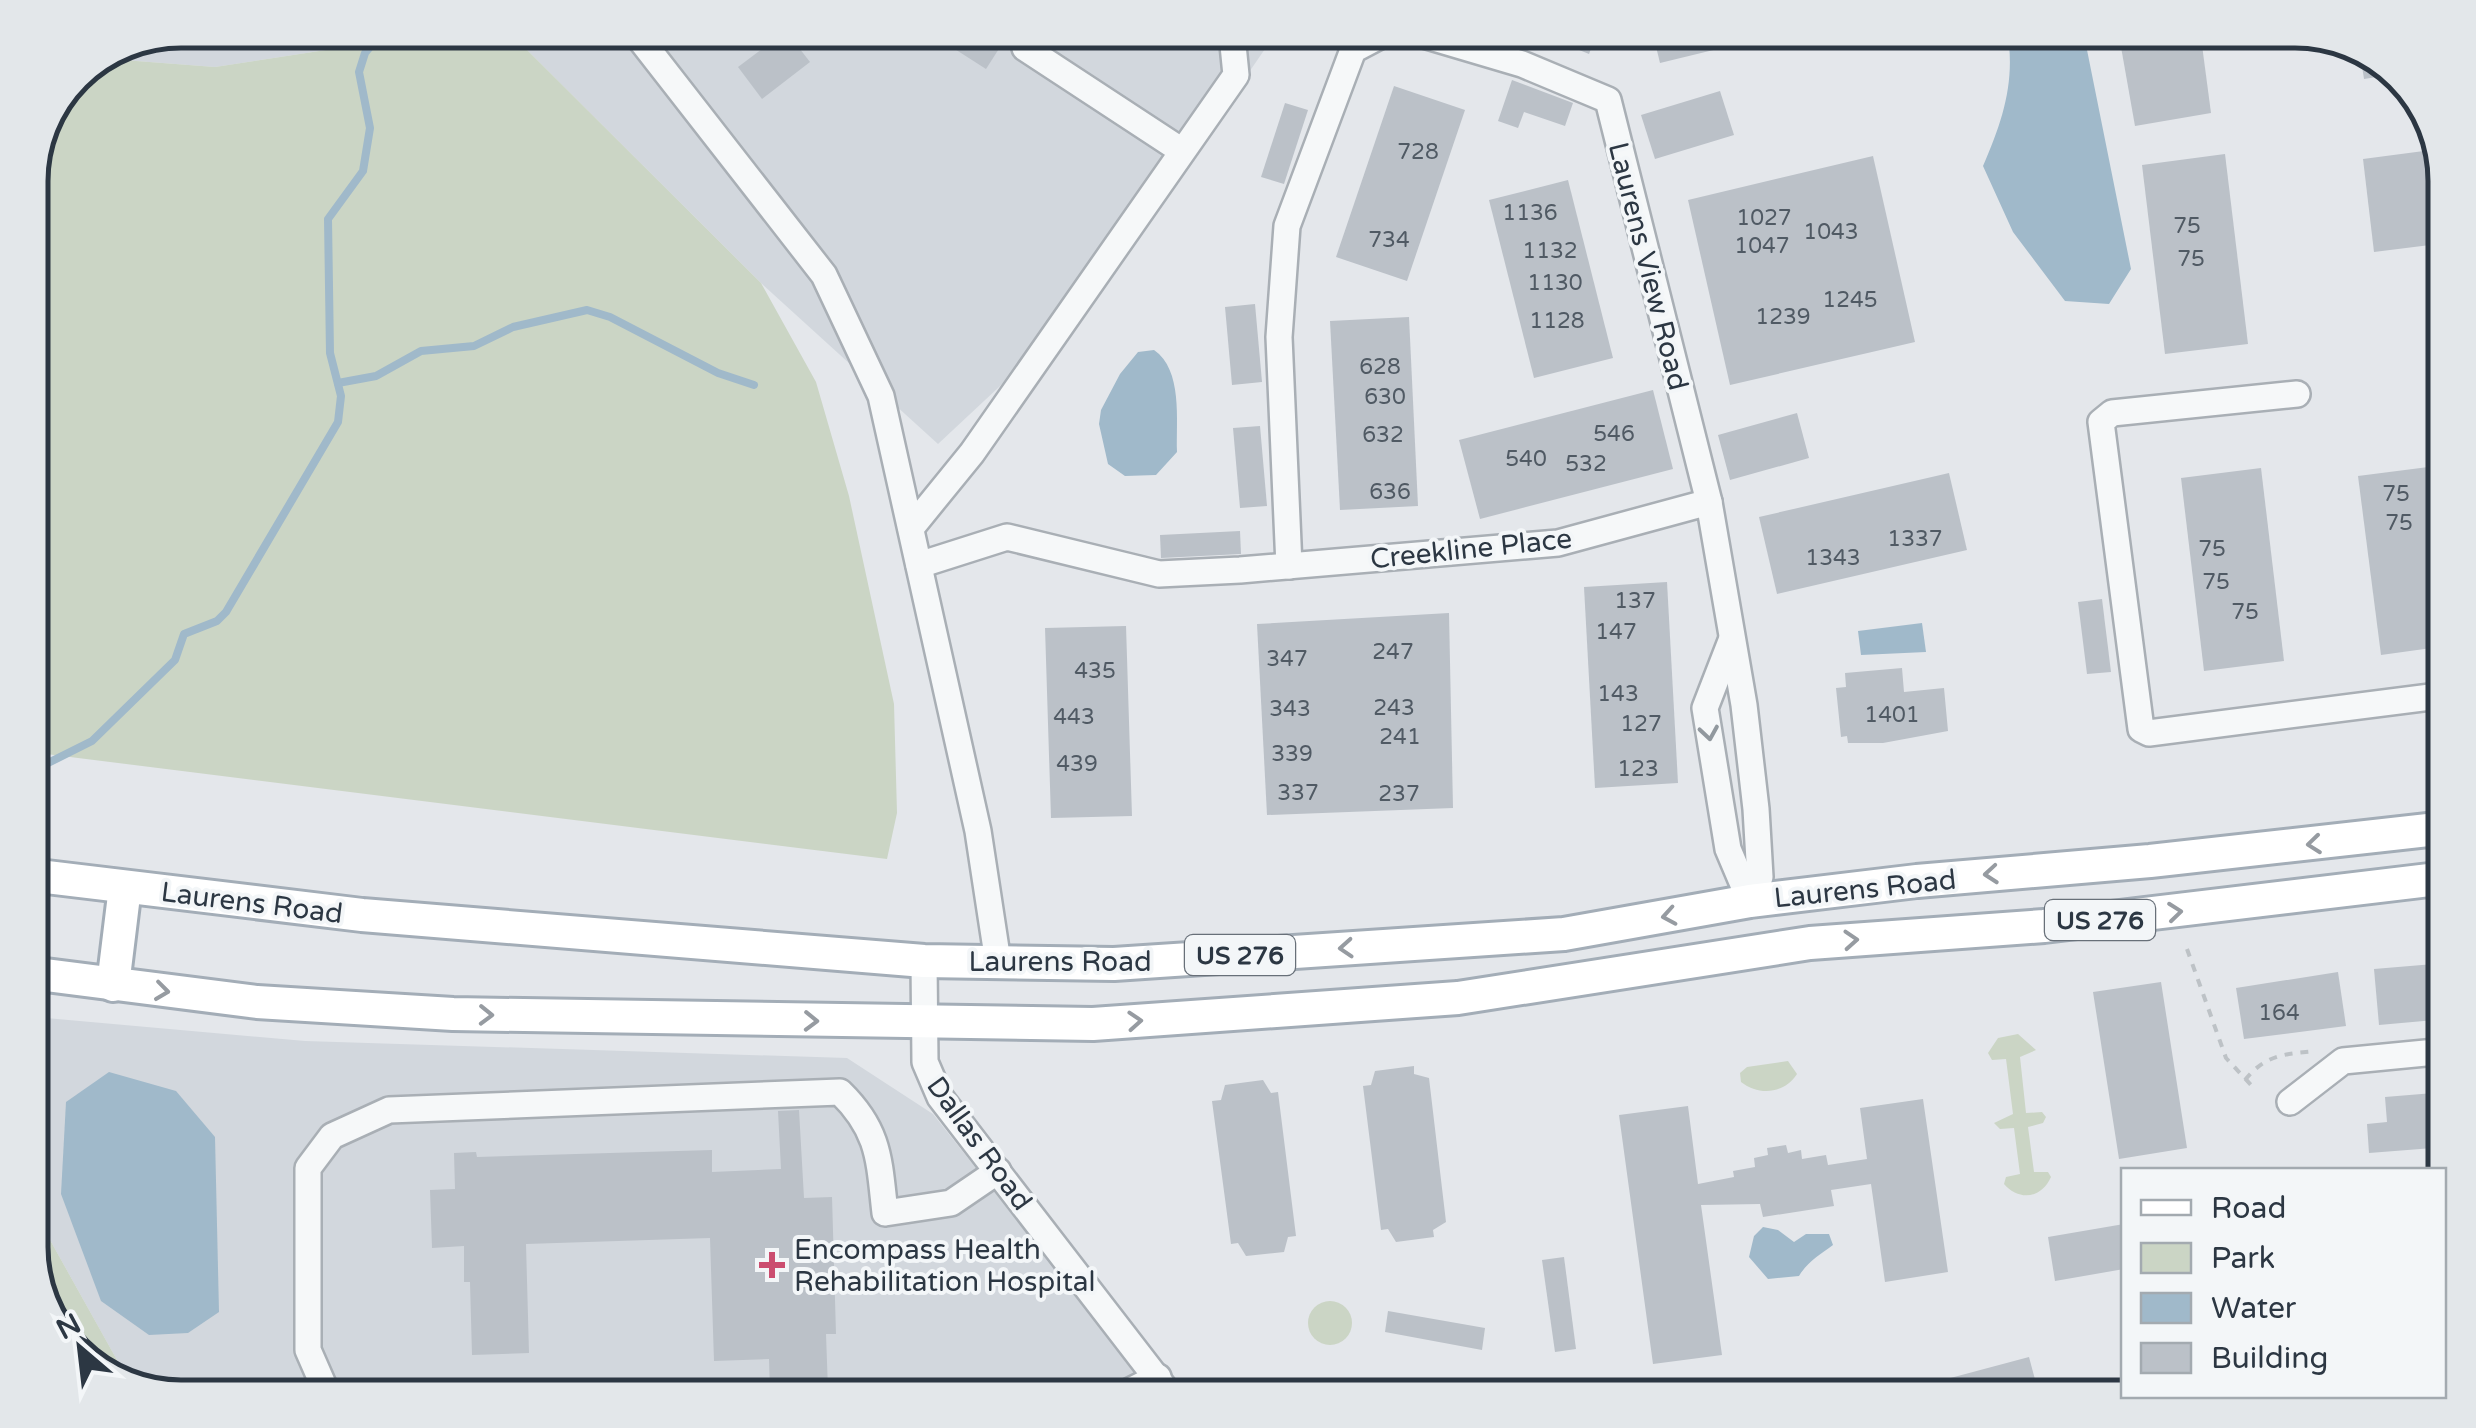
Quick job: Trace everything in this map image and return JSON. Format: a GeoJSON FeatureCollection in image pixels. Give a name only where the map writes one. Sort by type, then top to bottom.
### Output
{"type":"FeatureCollection","features":[{"type":"Feature","properties":{"kind":"main road","name":"Laurens Road"},"geometry":{"type":"LineString","coordinates":[[48,877],[362,915],[924,961],[1114,964],[1564,934],[1750,901],[1917,880],[2428,830]]}},
{"type":"Feature","properties":{"kind":"main road"},"geometry":{"type":"LineString","coordinates":[[2358,839],[2368,889]]}},
{"type":"Feature","properties":{"kind":"main road","name":"Laurens Road"},"geometry":{"type":"LineString","coordinates":[[48,976],[257,1002],[453,1014],[1093,1024],[1458,998],[1754,951],[2044,926],[2428,881]]}},
{"type":"Feature","properties":{"kind":"main road"},"geometry":{"type":"LineString","coordinates":[[113,985],[125,887]]}},
{"type":"Feature","properties":{"kind":"main road"},"geometry":{"type":"LineString","coordinates":[[1750,901],[1754,951]]}},
{"type":"Feature","properties":{"kind":"street"},"geometry":{"type":"LineString","coordinates":[[647,48],[824,275],[882,396],[978,831],[998,962]]}},
{"type":"Feature","properties":{"kind":"street"},"geometry":{"type":"LineString","coordinates":[[1025,48],[1182,151]]}},
{"type":"Feature","properties":{"kind":"street"},"geometry":{"type":"LineString","coordinates":[[911,528],[972,453],[1236,76],[1233,48]]}},
{"type":"Feature","properties":{"kind":"street"},"geometry":{"type":"LineString","coordinates":[[1289,566],[1280,338],[1286,226],[1356,48]]}},
{"type":"Feature","properties":{"kind":"street","name":"Laurens View Road"},"geometry":{"type":"LineString","coordinates":[[1468,48],[1522,64],[1608,100],[1709,502],[1744,705],[1756,808],[1760,876],[1750,901]]}},
{"type":"Feature","properties":{"kind":"street"},"geometry":{"type":"LineString","coordinates":[[2298,394],[2112,413],[2101,422],[2141,729],[2150,733],[2428,698]]}},
{"type":"Feature","properties":{"kind":"street","name":"Creekline Place"},"geometry":{"type":"LineString","coordinates":[[919,565],[1008,537],[1159,574],[1289,566],[1558,544],[1709,502]]}},
{"type":"Feature","properties":{"kind":"street","name":"Laurens View Road"},"geometry":{"type":"LineString","coordinates":[[1730,641],[1705,708],[1728,849],[1750,901]]}},
{"type":"Feature","properties":{"kind":"street","name":"Dallas Road"},"geometry":{"type":"LineString","coordinates":[[924,961],[922,1024],[929,1075],[940,1096],[1159,1380]]}},
{"type":"Feature","properties":{"kind":"street"},"geometry":{"type":"LineString","coordinates":[[2290,1102],[2343,1061],[2428,1053]]}},
{"type":"Feature","properties":{"kind":"street"},"geometry":{"type":"LineString","coordinates":[[321,1380],[308,1350],[308,1168],[332,1136],[389,1110],[840,1092],[865,1116],[877,1145],[885,1213],[951,1202],[998,1171]]}},
{"type":"Feature","properties":{"kind":"path"},"geometry":{"type":"LineString","coordinates":[[2187,949],[2226,1058],[2252,1086]]}},
{"type":"Feature","properties":{"kind":"shaded area"},"geometry":{"type":"Polygon","coordinates":[[[181,48],[339,48],[215,67],[126,60],[155,50],[181,48]]]}},
{"type":"Feature","properties":{"kind":"shaded area"},"geometry":{"type":"Polygon","coordinates":[[[525,48],[1266,48],[1092,300],[938,444],[761,283],[525,48]]]}},
{"type":"Feature","properties":{"kind":"shaded area"},"geometry":{"type":"Polygon","coordinates":[[[48,1018],[305,1041],[847,1058],[933,1114],[1144,1380],[181,1380],[146,1376],[120,1366],[48,1236],[48,1018]]]}},
{"type":"Feature","properties":{"kind":"green space"},"geometry":{"type":"Polygon","coordinates":[[[339,48],[525,48],[761,283],[816,382],[849,496],[894,704],[897,813],[887,859],[48,754],[48,172],[52,146],[70,107],[87,87],[126,60],[215,67],[339,48]]]}},
{"type":"Feature","properties":{"kind":"green space"},"geometry":{"type":"Polygon","coordinates":[[[2018,1034],[2036,1050],[2020,1057],[2026,1113],[2042,1112],[2046,1117],[2043,1123],[2028,1127],[2034,1172],[2048,1172],[2051,1177],[2042,1190],[2029,1195],[2016,1193],[2004,1184],[2006,1177],[2020,1174],[2014,1128],[2000,1129],[1994,1123],[2013,1114],[2006,1059],[1992,1060],[1988,1053],[1998,1038],[2018,1034]]]}},
{"type":"Feature","properties":{"kind":"green space"},"geometry":{"type":"Polygon","coordinates":[[[1788,1061],[1797,1074],[1785,1086],[1763,1091],[1741,1082],[1740,1073],[1747,1067],[1788,1061]]]}},
{"type":"Feature","properties":{"kind":"green space"},"geometry":{"type":"Polygon","coordinates":[[[48,1236],[120,1366],[87,1341],[65,1314],[52,1282],[48,1236]]]}},
{"type":"Feature","properties":{"kind":"green space"},"geometry":{"type":"Polygon","coordinates":[[[1330,1301],[1346,1307],[1352,1323],[1346,1339],[1330,1345],[1314,1339],[1308,1323],[1314,1307],[1330,1301]]]}},
{"type":"Feature","properties":{"kind":"water"},"geometry":{"type":"Polygon","coordinates":[[[2009,48],[2087,48],[2131,269],[2109,304],[2065,301],[2013,232],[1983,166],[2006,100],[2009,48]]]}},
{"type":"Feature","properties":{"kind":"water"},"geometry":{"type":"Polygon","coordinates":[[[1154,350],[1170,370],[1174,383],[1177,452],[1156,475],[1125,476],[1108,464],[1099,424],[1101,410],[1120,374],[1138,352],[1154,350]]]}},
{"type":"Feature","properties":{"kind":"water"},"geometry":{"type":"Polygon","coordinates":[[[1922,623],[1926,652],[1861,655],[1858,631],[1922,623]]]}},
{"type":"Feature","properties":{"kind":"water"},"geometry":{"type":"Polygon","coordinates":[[[109,1072],[176,1091],[215,1137],[219,1312],[188,1333],[149,1335],[101,1301],[61,1194],[66,1102],[109,1072]]]}},
{"type":"Feature","properties":{"kind":"water"},"geometry":{"type":"Polygon","coordinates":[[[1763,1227],[1778,1230],[1794,1242],[1806,1234],[1829,1234],[1833,1245],[1799,1276],[1768,1279],[1749,1257],[1754,1236],[1763,1227]]]}},
{"type":"Feature","properties":{"kind":"building"},"geometry":{"type":"Polygon","coordinates":[[[763,48],[799,48],[810,62],[762,99],[738,67],[763,48]]]}},
{"type":"Feature","properties":{"kind":"building"},"geometry":{"type":"Polygon","coordinates":[[[953,48],[999,48],[986,69],[953,48]]]}},
{"type":"Feature","properties":{"kind":"building"},"geometry":{"type":"Polygon","coordinates":[[[1656,48],[1722,48],[1660,63],[1656,48]]]}},
{"type":"Feature","properties":{"kind":"building"},"geometry":{"type":"Polygon","coordinates":[[[2121,48],[2202,48],[2211,113],[2135,126],[2121,48]]]}},
{"type":"Feature","properties":{"kind":"building"},"geometry":{"type":"Polygon","coordinates":[[[2362,65],[2378,77],[2364,79],[2362,65]]]}},
{"type":"Feature","properties":{"kind":"building"},"geometry":{"type":"Polygon","coordinates":[[[1512,80],[1573,103],[1565,126],[1524,112],[1518,128],[1498,121],[1512,80]]]}},
{"type":"Feature","properties":{"kind":"building"},"geometry":{"type":"Polygon","coordinates":[[[1394,86],[1465,110],[1407,281],[1336,257],[1394,86]]]}},
{"type":"Feature","properties":{"kind":"building"},"geometry":{"type":"Polygon","coordinates":[[[1720,91],[1734,135],[1655,159],[1641,115],[1720,91]]]}},
{"type":"Feature","properties":{"kind":"building"},"geometry":{"type":"Polygon","coordinates":[[[1285,103],[1308,110],[1284,184],[1261,177],[1285,103]]]}},
{"type":"Feature","properties":{"kind":"building"},"geometry":{"type":"Polygon","coordinates":[[[2425,151],[2428,245],[2374,252],[2363,159],[2425,151]]]}},
{"type":"Feature","properties":{"kind":"building"},"geometry":{"type":"Polygon","coordinates":[[[2225,154],[2248,344],[2165,354],[2142,165],[2225,154]]]}},
{"type":"Feature","properties":{"kind":"building"},"geometry":{"type":"Polygon","coordinates":[[[1873,156],[1915,342],[1730,385],[1688,200],[1873,156]]]}},
{"type":"Feature","properties":{"kind":"building"},"geometry":{"type":"Polygon","coordinates":[[[1568,180],[1613,358],[1534,378],[1489,200],[1568,180]]]}},
{"type":"Feature","properties":{"kind":"building"},"geometry":{"type":"Polygon","coordinates":[[[1255,304],[1262,382],[1232,385],[1225,307],[1255,304]]]}},
{"type":"Feature","properties":{"kind":"building"},"geometry":{"type":"Polygon","coordinates":[[[1409,317],[1418,506],[1340,510],[1330,321],[1409,317]]]}},
{"type":"Feature","properties":{"kind":"building"},"geometry":{"type":"Polygon","coordinates":[[[1653,390],[1673,469],[1480,519],[1459,440],[1653,390]]]}},
{"type":"Feature","properties":{"kind":"building"},"geometry":{"type":"Polygon","coordinates":[[[1797,413],[1809,458],[1730,480],[1718,435],[1797,413]]]}},
{"type":"Feature","properties":{"kind":"building"},"geometry":{"type":"Polygon","coordinates":[[[1260,426],[1267,506],[1240,508],[1233,428],[1260,426]]]}},
{"type":"Feature","properties":{"kind":"building"},"geometry":{"type":"Polygon","coordinates":[[[2428,467],[2428,648],[2381,655],[2358,476],[2428,467]]]}},
{"type":"Feature","properties":{"kind":"building"},"geometry":{"type":"Polygon","coordinates":[[[2261,468],[2284,661],[2204,671],[2181,478],[2261,468]]]}},
{"type":"Feature","properties":{"kind":"building"},"geometry":{"type":"Polygon","coordinates":[[[1949,473],[1967,550],[1777,594],[1759,517],[1949,473]]]}},
{"type":"Feature","properties":{"kind":"building"},"geometry":{"type":"Polygon","coordinates":[[[1240,531],[1241,554],[1161,558],[1160,535],[1240,531]]]}},
{"type":"Feature","properties":{"kind":"building"},"geometry":{"type":"Polygon","coordinates":[[[1667,582],[1678,783],[1595,788],[1584,587],[1667,582]]]}},
{"type":"Feature","properties":{"kind":"building"},"geometry":{"type":"Polygon","coordinates":[[[2102,599],[2111,672],[2087,674],[2078,602],[2102,599]]]}},
{"type":"Feature","properties":{"kind":"building"},"geometry":{"type":"Polygon","coordinates":[[[1449,613],[1453,808],[1267,815],[1257,624],[1449,613]]]}},
{"type":"Feature","properties":{"kind":"building"},"geometry":{"type":"Polygon","coordinates":[[[1126,626],[1132,816],[1051,818],[1045,628],[1126,626]]]}},
{"type":"Feature","properties":{"kind":"building"},"geometry":{"type":"Polygon","coordinates":[[[1902,668],[1904,692],[1944,688],[1948,731],[1883,743],[1848,743],[1847,736],[1841,737],[1836,688],[1846,687],[1845,673],[1902,668]]]}},
{"type":"Feature","properties":{"kind":"building"},"geometry":{"type":"Polygon","coordinates":[[[2428,964],[2428,1021],[2379,1025],[2374,969],[2428,964]]]}},
{"type":"Feature","properties":{"kind":"building"},"geometry":{"type":"Polygon","coordinates":[[[2338,972],[2346,1026],[2244,1039],[2236,988],[2338,972]]]}},
{"type":"Feature","properties":{"kind":"building"},"geometry":{"type":"Polygon","coordinates":[[[2161,982],[2187,1148],[2119,1159],[2093,992],[2161,982]]]}},
{"type":"Feature","properties":{"kind":"building"},"geometry":{"type":"Polygon","coordinates":[[[1414,1066],[1414,1074],[1429,1078],[1446,1222],[1433,1230],[1434,1237],[1396,1242],[1388,1229],[1381,1230],[1363,1086],[1371,1085],[1375,1071],[1414,1066]]]}},
{"type":"Feature","properties":{"kind":"building"},"geometry":{"type":"Polygon","coordinates":[[[1263,1080],[1271,1093],[1278,1092],[1296,1236],[1288,1237],[1284,1252],[1246,1256],[1238,1243],[1231,1244],[1212,1101],[1221,1100],[1225,1085],[1263,1080]]]}},
{"type":"Feature","properties":{"kind":"building"},"geometry":{"type":"Polygon","coordinates":[[[2428,1093],[2428,1148],[2369,1153],[2367,1124],[2387,1122],[2385,1097],[2428,1093]]]}},
{"type":"Feature","properties":{"kind":"building"},"geometry":{"type":"Polygon","coordinates":[[[1923,1099],[1948,1272],[1885,1282],[1871,1184],[1831,1190],[1834,1206],[1763,1217],[1760,1204],[1701,1205],[1722,1355],[1653,1364],[1619,1115],[1688,1106],[1698,1184],[1734,1177],[1733,1171],[1755,1167],[1754,1158],[1768,1155],[1767,1148],[1786,1145],[1788,1153],[1801,1150],[1802,1159],[1826,1155],[1828,1165],[1867,1159],[1860,1108],[1923,1099]]]}},
{"type":"Feature","properties":{"kind":"building","name":"Encompass Health Rehabilitation Hospital"},"geometry":{"type":"Polygon","coordinates":[[[799,1110],[804,1198],[832,1197],[836,1334],[826,1334],[828,1380],[770,1380],[769,1359],[714,1361],[710,1238],[526,1244],[529,1353],[472,1355],[470,1282],[464,1282],[464,1246],[432,1248],[430,1190],[455,1189],[454,1153],[476,1152],[477,1157],[712,1150],[712,1172],[781,1169],[778,1111],[799,1110]]]}},
{"type":"Feature","properties":{"kind":"building"},"geometry":{"type":"Polygon","coordinates":[[[2121,1225],[2121,1270],[2055,1281],[2048,1237],[2121,1225]]]}},
{"type":"Feature","properties":{"kind":"building"},"geometry":{"type":"Polygon","coordinates":[[[1564,1257],[1576,1349],[1555,1352],[1542,1260],[1564,1257]]]}},
{"type":"Feature","properties":{"kind":"building"},"geometry":{"type":"Polygon","coordinates":[[[1388,1311],[1485,1328],[1482,1350],[1385,1332],[1388,1311]]]}},
{"type":"Feature","properties":{"kind":"building"},"geometry":{"type":"Polygon","coordinates":[[[2029,1357],[2035,1380],[1943,1380],[2029,1357]]]}},
{"type":"Feature","properties":{"kind":"waterway"},"geometry":{"type":"LineString","coordinates":[[48,763],[92,741],[175,660],[184,634],[217,621],[226,612],[338,422],[341,396],[330,353],[328,219],[363,171],[370,128],[359,72],[369,48]]}},
{"type":"Feature","properties":{"kind":"waterway"},"geometry":{"type":"LineString","coordinates":[[338,383],[376,376],[421,351],[474,346],[513,327],[587,310],[610,317],[718,373],[754,385]]}},
{"type":"Feature","properties":{"kind":"place","name":"Encompass Health Rehabilitation Hospital"},"geometry":{"type":"Point","coordinates":[772,1265]}}]}
